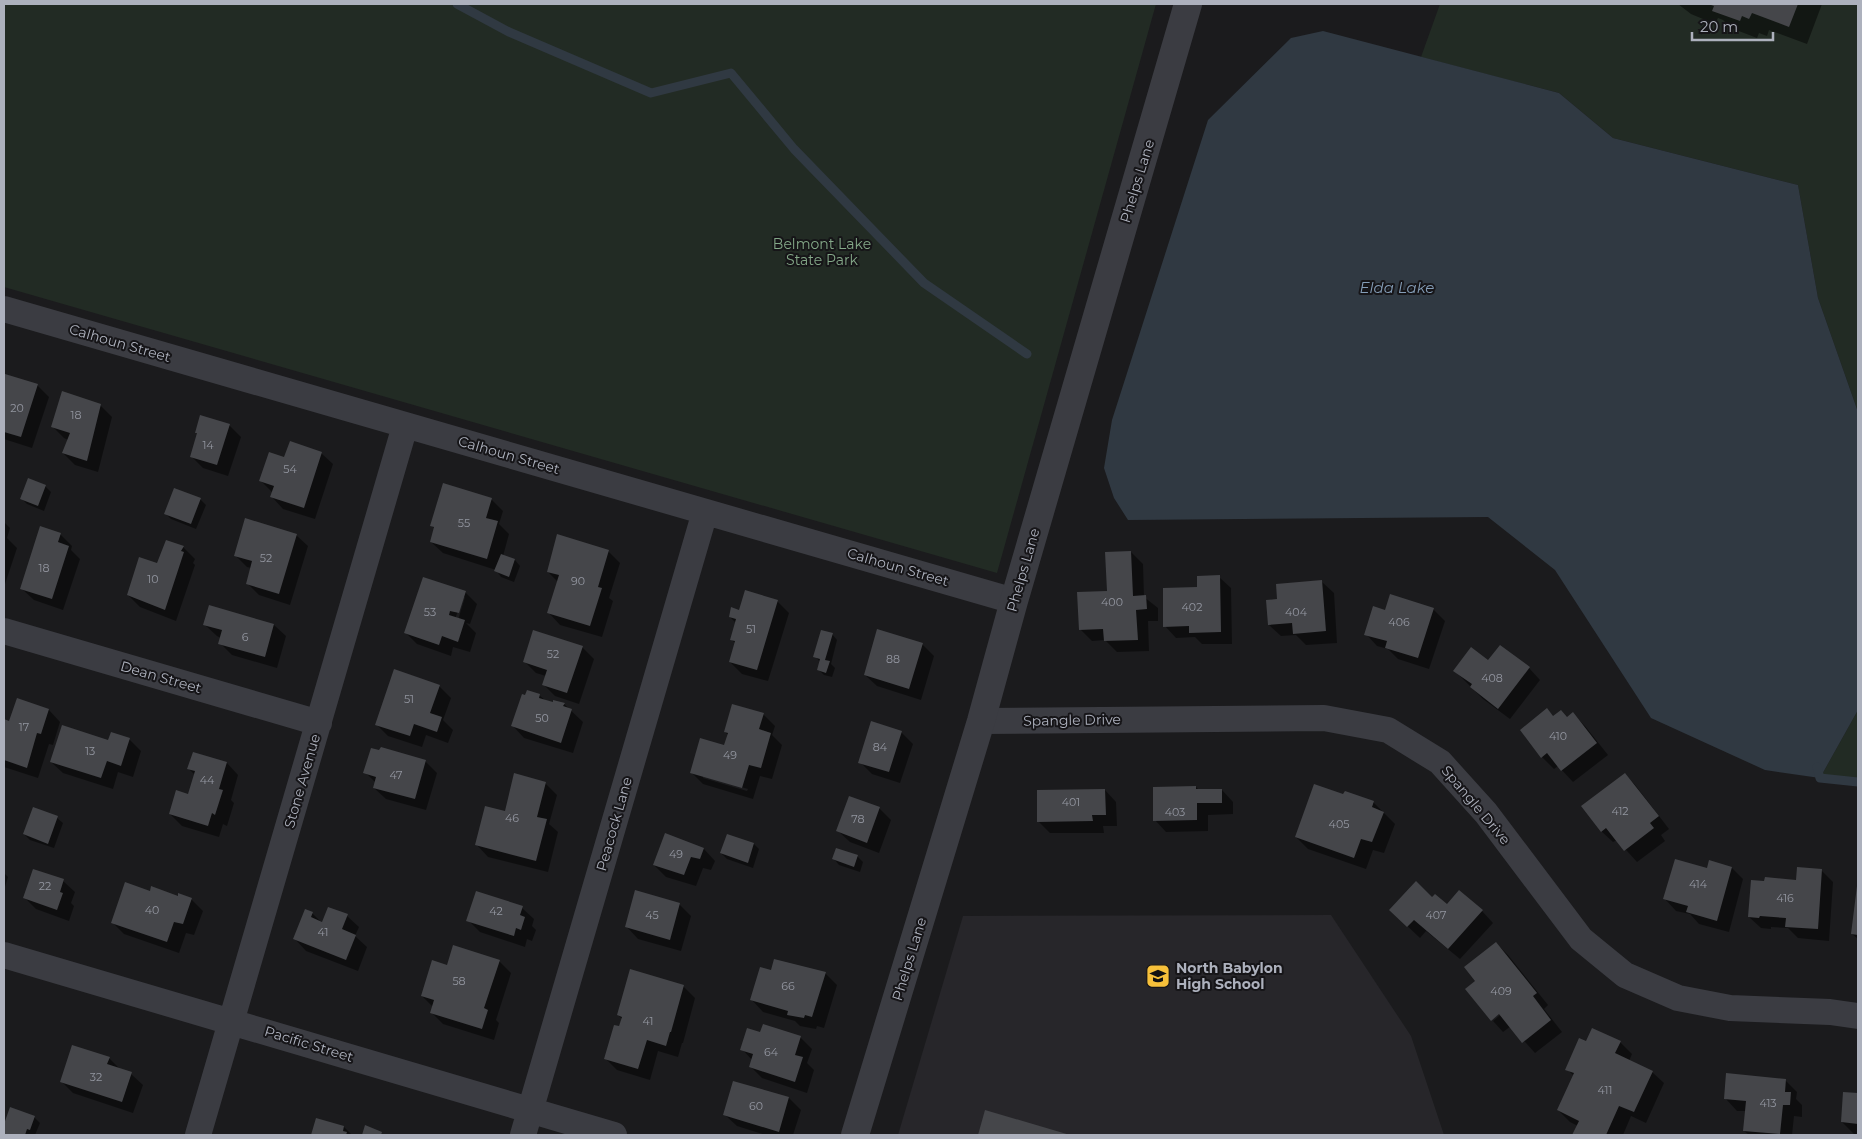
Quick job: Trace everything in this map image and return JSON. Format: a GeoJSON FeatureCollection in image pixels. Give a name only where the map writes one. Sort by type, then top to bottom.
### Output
{"type":"FeatureCollection","features":[{"type":"Feature","properties":{"kind":"street","name":"Phelps Lane"},"geometry":{"type":"LineString","coordinates":[[855,1135],[980,721],[1188,4]]}},
{"type":"Feature","properties":{"kind":"street","name":"Calhoun Street"},"geometry":{"type":"LineString","coordinates":[[4,309],[1014,601]]}},
{"type":"Feature","properties":{"kind":"street","name":"Stone Avenue"},"geometry":{"type":"LineString","coordinates":[[198,1135],[405,426]]}},
{"type":"Feature","properties":{"kind":"street","name":"Peacock Lane"},"geometry":{"type":"LineString","coordinates":[[523,1135],[706,512]]}},
{"type":"Feature","properties":{"kind":"street","name":"Dean Street"},"geometry":{"type":"LineString","coordinates":[[4,631],[319,723]]}},
{"type":"Feature","properties":{"kind":"street","name":"Spangle Drive"},"geometry":{"type":"LineString","coordinates":[[980,721],[1324,718],[1388,730],[1440,762],[1486,813],[1581,939],[1625,975],[1678,998],[1730,1008],[1830,1012],[1858,1016]]}},
{"type":"Feature","properties":{"kind":"street","name":"Pacific Street"},"geometry":{"type":"LineString","coordinates":[[4,955],[614,1135]]}},
{"type":"Feature","properties":{"kind":"shaded area","name":"North Babylon High School"},"geometry":{"type":"Polygon","coordinates":[[[1331,915],[1411,1036],[1444,1135],[898,1135],[963,916],[1331,915]]]}},
{"type":"Feature","properties":{"kind":"green space","name":"Belmont Lake State Park"},"geometry":{"type":"Polygon","coordinates":[[[4,4],[1156,4],[997,573],[4,287],[4,4]]]}},
{"type":"Feature","properties":{"kind":"green space"},"geometry":{"type":"Polygon","coordinates":[[[1440,4],[1858,4],[1858,412],[1818,298],[1798,185],[1613,138],[1559,93],[1421,57],[1440,4]]]}},
{"type":"Feature","properties":{"kind":"green space"},"geometry":{"type":"Polygon","coordinates":[[[1858,710],[1858,783],[1820,778],[1858,710]]]}},
{"type":"Feature","properties":{"kind":"water","name":"Elda Lake"},"geometry":{"type":"Polygon","coordinates":[[[1323,31],[1559,93],[1613,138],[1798,185],[1818,298],[1858,412],[1858,710],[1820,778],[1765,770],[1651,718],[1555,570],[1488,517],[1128,520],[1114,498],[1104,468],[1112,420],[1208,120],[1291,38],[1323,31]]]}},
{"type":"Feature","properties":{"kind":"building"},"geometry":{"type":"Polygon","coordinates":[[[1708,4],[1798,4],[1789,27],[1752,13],[1749,19],[1742,16],[1740,21],[1712,11],[1714,6],[1708,4]]]}},
{"type":"Feature","properties":{"kind":"building"},"geometry":{"type":"Polygon","coordinates":[[[5,374],[38,384],[21,437],[4,432],[5,374]]]}},
{"type":"Feature","properties":{"kind":"building"},"geometry":{"type":"Polygon","coordinates":[[[62,391],[101,404],[87,461],[62,453],[70,433],[51,427],[62,391]]]}},
{"type":"Feature","properties":{"kind":"building"},"geometry":{"type":"Polygon","coordinates":[[[200,415],[230,424],[217,465],[190,457],[200,415]]]}},
{"type":"Feature","properties":{"kind":"building"},"geometry":{"type":"Polygon","coordinates":[[[290,441],[322,452],[304,508],[270,497],[274,486],[259,481],[269,452],[284,457],[290,441]]]}},
{"type":"Feature","properties":{"kind":"building"},"geometry":{"type":"Polygon","coordinates":[[[28,478],[46,485],[38,506],[20,499],[28,478]]]}},
{"type":"Feature","properties":{"kind":"building"},"geometry":{"type":"Polygon","coordinates":[[[443,483],[492,498],[486,518],[498,521],[487,559],[430,542],[434,527],[430,526],[443,483]]]}},
{"type":"Feature","properties":{"kind":"building"},"geometry":{"type":"Polygon","coordinates":[[[174,488],[201,498],[191,524],[164,514],[174,488]]]}},
{"type":"Feature","properties":{"kind":"building"},"geometry":{"type":"Polygon","coordinates":[[[245,518],[297,534],[279,594],[246,584],[252,561],[234,556],[245,518]]]}},
{"type":"Feature","properties":{"kind":"building"},"geometry":{"type":"Polygon","coordinates":[[[40,526],[61,533],[58,542],[69,546],[52,599],[20,589],[40,526]]]}},
{"type":"Feature","properties":{"kind":"building"},"geometry":{"type":"Polygon","coordinates":[[[557,534],[609,550],[598,587],[602,588],[590,626],[547,613],[559,575],[547,572],[557,534]]]}},
{"type":"Feature","properties":{"kind":"building"},"geometry":{"type":"Polygon","coordinates":[[[166,540],[184,546],[181,551],[184,552],[165,610],[127,595],[139,557],[157,563],[166,540]]]}},
{"type":"Feature","properties":{"kind":"building"},"geometry":{"type":"Polygon","coordinates":[[[1131,551],[1133,596],[1146,595],[1147,609],[1136,610],[1138,640],[1104,641],[1103,629],[1079,630],[1077,592],[1107,591],[1105,552],[1131,551]]]}},
{"type":"Feature","properties":{"kind":"building"},"geometry":{"type":"Polygon","coordinates":[[[501,554],[515,559],[509,577],[494,571],[501,554]]]}},
{"type":"Feature","properties":{"kind":"building"},"geometry":{"type":"Polygon","coordinates":[[[1220,575],[1221,632],[1189,633],[1189,626],[1163,627],[1163,588],[1197,587],[1197,576],[1220,575]]]}},
{"type":"Feature","properties":{"kind":"building"},"geometry":{"type":"Polygon","coordinates":[[[423,577],[466,591],[459,613],[450,611],[449,615],[465,620],[458,642],[442,636],[439,645],[404,633],[423,577]]]}},
{"type":"Feature","properties":{"kind":"building"},"geometry":{"type":"Polygon","coordinates":[[[1322,580],[1326,631],[1293,634],[1292,623],[1268,625],[1266,600],[1277,599],[1276,584],[1322,580]]]}},
{"type":"Feature","properties":{"kind":"building"},"geometry":{"type":"Polygon","coordinates":[[[745,590],[778,600],[757,670],[729,662],[735,641],[730,640],[736,619],[729,617],[731,607],[739,610],[745,590]]]}},
{"type":"Feature","properties":{"kind":"building"},"geometry":{"type":"Polygon","coordinates":[[[1390,594],[1434,608],[1418,658],[1385,648],[1387,641],[1364,635],[1373,606],[1385,610],[1390,594]]]}},
{"type":"Feature","properties":{"kind":"building"},"geometry":{"type":"Polygon","coordinates":[[[209,605],[274,624],[265,657],[218,644],[222,630],[203,625],[209,605]]]}},
{"type":"Feature","properties":{"kind":"building"},"geometry":{"type":"Polygon","coordinates":[[[877,629],[923,643],[909,689],[864,675],[877,629]]]}},
{"type":"Feature","properties":{"kind":"building"},"geometry":{"type":"Polygon","coordinates":[[[533,630],[583,646],[567,693],[542,685],[547,670],[523,662],[533,630]]]}},
{"type":"Feature","properties":{"kind":"building"},"geometry":{"type":"Polygon","coordinates":[[[821,630],[833,633],[825,660],[830,661],[826,673],[817,670],[820,659],[813,657],[821,630]]]}},
{"type":"Feature","properties":{"kind":"building"},"geometry":{"type":"Polygon","coordinates":[[[1500,645],[1530,667],[1498,709],[1470,687],[1472,684],[1453,671],[1471,647],[1488,660],[1500,645]]]}},
{"type":"Feature","properties":{"kind":"building"},"geometry":{"type":"Polygon","coordinates":[[[394,669],[440,685],[430,713],[442,717],[437,732],[414,724],[410,736],[375,725],[394,669]]]}},
{"type":"Feature","properties":{"kind":"building"},"geometry":{"type":"Polygon","coordinates":[[[527,690],[540,694],[539,698],[565,703],[563,706],[572,709],[561,743],[511,726],[522,694],[525,695],[527,690]]]}},
{"type":"Feature","properties":{"kind":"building"},"geometry":{"type":"Polygon","coordinates":[[[17,698],[49,709],[41,734],[37,733],[27,768],[4,760],[4,719],[9,721],[17,698]]]}},
{"type":"Feature","properties":{"kind":"building"},"geometry":{"type":"Polygon","coordinates":[[[732,704],[764,713],[759,729],[771,733],[761,768],[749,765],[742,788],[690,773],[700,738],[724,745],[728,733],[724,732],[732,704]]]}},
{"type":"Feature","properties":{"kind":"building"},"geometry":{"type":"Polygon","coordinates":[[[1547,708],[1553,716],[1561,710],[1567,717],[1573,712],[1597,743],[1561,771],[1547,753],[1541,758],[1520,730],[1547,708]]]}},
{"type":"Feature","properties":{"kind":"building"},"geometry":{"type":"Polygon","coordinates":[[[871,721],[902,731],[889,772],[858,763],[871,721]]]}},
{"type":"Feature","properties":{"kind":"building"},"geometry":{"type":"Polygon","coordinates":[[[62,725],[108,740],[111,732],[130,738],[121,766],[107,761],[101,778],[50,762],[62,725]]]}},
{"type":"Feature","properties":{"kind":"building"},"geometry":{"type":"Polygon","coordinates":[[[381,747],[426,760],[415,799],[373,788],[376,777],[363,773],[371,748],[379,750],[381,747]]]}},
{"type":"Feature","properties":{"kind":"building"},"geometry":{"type":"Polygon","coordinates":[[[193,752],[227,762],[219,789],[223,790],[215,815],[212,813],[208,826],[169,814],[176,790],[188,794],[195,771],[187,769],[193,752]]]}},
{"type":"Feature","properties":{"kind":"building"},"geometry":{"type":"Polygon","coordinates":[[[514,773],[546,782],[537,817],[547,819],[536,861],[475,845],[485,806],[505,811],[514,773]]]}},
{"type":"Feature","properties":{"kind":"building"},"geometry":{"type":"Polygon","coordinates":[[[1625,773],[1659,816],[1650,823],[1654,828],[1624,851],[1606,828],[1601,832],[1581,806],[1625,773]]]}},
{"type":"Feature","properties":{"kind":"building"},"geometry":{"type":"Polygon","coordinates":[[[1314,784],[1343,794],[1345,791],[1374,801],[1372,807],[1384,812],[1372,842],[1361,839],[1354,858],[1295,837],[1314,784]]]}},
{"type":"Feature","properties":{"kind":"building"},"geometry":{"type":"Polygon","coordinates":[[[1196,786],[1196,789],[1222,789],[1222,803],[1197,803],[1197,820],[1153,821],[1153,787],[1196,786]]]}},
{"type":"Feature","properties":{"kind":"building"},"geometry":{"type":"Polygon","coordinates":[[[1105,789],[1106,815],[1092,815],[1093,821],[1037,822],[1037,790],[1105,789]]]}},
{"type":"Feature","properties":{"kind":"building"},"geometry":{"type":"Polygon","coordinates":[[[849,796],[880,807],[867,843],[836,831],[849,796]]]}},
{"type":"Feature","properties":{"kind":"building"},"geometry":{"type":"Polygon","coordinates":[[[33,807],[58,816],[48,844],[23,834],[33,807]]]}},
{"type":"Feature","properties":{"kind":"building"},"geometry":{"type":"Polygon","coordinates":[[[665,833],[704,848],[700,859],[691,857],[684,875],[653,865],[665,833]]]}},
{"type":"Feature","properties":{"kind":"building"},"geometry":{"type":"Polygon","coordinates":[[[727,834],[754,843],[748,863],[720,853],[727,834]]]}},
{"type":"Feature","properties":{"kind":"building"},"geometry":{"type":"Polygon","coordinates":[[[836,848],[858,855],[854,867],[832,859],[836,848]]]}},
{"type":"Feature","properties":{"kind":"building"},"geometry":{"type":"Polygon","coordinates":[[[1675,859],[1707,868],[1709,860],[1732,867],[1717,921],[1686,912],[1688,906],[1663,899],[1675,859]]]}},
{"type":"Feature","properties":{"kind":"building"},"geometry":{"type":"Polygon","coordinates":[[[1797,867],[1822,869],[1818,929],[1785,927],[1786,918],[1748,917],[1751,880],[1764,881],[1765,877],[1796,880],[1797,867]]]}},
{"type":"Feature","properties":{"kind":"building"},"geometry":{"type":"Polygon","coordinates":[[[33,869],[64,879],[60,892],[63,893],[57,910],[23,898],[33,869]]]}},
{"type":"Feature","properties":{"kind":"building"},"geometry":{"type":"Polygon","coordinates":[[[1416,881],[1432,897],[1435,894],[1447,904],[1459,890],[1483,910],[1448,949],[1414,920],[1407,927],[1389,910],[1416,881]]]}},
{"type":"Feature","properties":{"kind":"building"},"geometry":{"type":"Polygon","coordinates":[[[125,882],[150,891],[151,886],[178,896],[178,893],[192,898],[183,924],[174,922],[167,942],[111,923],[125,882]]]}},
{"type":"Feature","properties":{"kind":"building"},"geometry":{"type":"Polygon","coordinates":[[[1858,886],[1858,935],[1851,934],[1858,886]]]}},
{"type":"Feature","properties":{"kind":"building"},"geometry":{"type":"Polygon","coordinates":[[[635,890],[680,903],[670,940],[625,927],[635,890]]]}},
{"type":"Feature","properties":{"kind":"building"},"geometry":{"type":"Polygon","coordinates":[[[476,891],[523,906],[520,915],[525,917],[521,930],[516,928],[514,936],[466,921],[476,891]]]}},
{"type":"Feature","properties":{"kind":"building"},"geometry":{"type":"Polygon","coordinates":[[[328,907],[348,914],[342,929],[356,935],[346,960],[293,939],[305,909],[313,912],[311,917],[322,922],[328,907]]]}},
{"type":"Feature","properties":{"kind":"building"},"geometry":{"type":"Polygon","coordinates":[[[1496,942],[1537,993],[1533,996],[1551,1020],[1522,1043],[1499,1014],[1491,1021],[1465,989],[1475,981],[1464,967],[1496,942]]]}},
{"type":"Feature","properties":{"kind":"building"},"geometry":{"type":"Polygon","coordinates":[[[453,945],[500,960],[484,1008],[488,1010],[482,1029],[430,1013],[434,1000],[421,996],[432,960],[447,965],[453,945]]]}},
{"type":"Feature","properties":{"kind":"building"},"geometry":{"type":"Polygon","coordinates":[[[774,959],[826,972],[812,1017],[805,1015],[804,1018],[787,1015],[788,1011],[750,1000],[760,967],[771,970],[774,959]]]}},
{"type":"Feature","properties":{"kind":"building"},"geometry":{"type":"Polygon","coordinates":[[[630,969],[684,985],[666,1046],[647,1040],[638,1069],[604,1059],[614,1025],[619,1026],[622,1017],[617,1015],[630,969]]]}},
{"type":"Feature","properties":{"kind":"building"},"geometry":{"type":"Polygon","coordinates":[[[763,1024],[801,1036],[795,1055],[803,1057],[795,1082],[749,1067],[753,1054],[740,1050],[747,1028],[760,1032],[763,1024]]]}},
{"type":"Feature","properties":{"kind":"building"},"geometry":{"type":"Polygon","coordinates":[[[1592,1028],[1621,1041],[1615,1053],[1653,1071],[1634,1112],[1619,1106],[1606,1135],[1572,1135],[1579,1121],[1557,1110],[1574,1073],[1565,1070],[1579,1038],[1586,1041],[1592,1028]]]}},
{"type":"Feature","properties":{"kind":"building"},"geometry":{"type":"Polygon","coordinates":[[[72,1045],[110,1057],[107,1064],[132,1072],[122,1102],[60,1082],[72,1045]]]}},
{"type":"Feature","properties":{"kind":"building"},"geometry":{"type":"Polygon","coordinates":[[[1726,1073],[1786,1079],[1785,1092],[1791,1092],[1790,1105],[1783,1105],[1780,1134],[1743,1131],[1746,1101],[1724,1099],[1726,1073]]]}},
{"type":"Feature","properties":{"kind":"building"},"geometry":{"type":"Polygon","coordinates":[[[733,1081],[789,1097],[779,1132],[723,1115],[733,1081]]]}},
{"type":"Feature","properties":{"kind":"building"},"geometry":{"type":"Polygon","coordinates":[[[1843,1092],[1858,1093],[1858,1124],[1841,1122],[1843,1092]]]}},
{"type":"Feature","properties":{"kind":"building"},"geometry":{"type":"Polygon","coordinates":[[[10,1107],[35,1116],[30,1130],[27,1129],[25,1135],[4,1135],[4,1124],[10,1107]]]}},
{"type":"Feature","properties":{"kind":"building"},"geometry":{"type":"Polygon","coordinates":[[[985,1110],[1070,1135],[978,1135],[985,1110]]]}},
{"type":"Feature","properties":{"kind":"building"},"geometry":{"type":"Polygon","coordinates":[[[316,1118],[344,1126],[343,1131],[347,1132],[346,1135],[311,1135],[316,1118]]]}},
{"type":"Feature","properties":{"kind":"building"},"geometry":{"type":"Polygon","coordinates":[[[365,1125],[382,1132],[381,1135],[362,1135],[365,1125]]]}},
{"type":"Feature","properties":{"kind":"waterway"},"geometry":{"type":"LineString","coordinates":[[457,4],[509,32],[651,93],[731,73],[794,149],[924,283],[1027,354]]}},
{"type":"Feature","properties":{"kind":"waterway"},"geometry":{"type":"LineString","coordinates":[[1817,767],[1820,778],[1858,782]]}},
{"type":"Feature","properties":{"kind":"place","name":"North Babylon High School"},"geometry":{"type":"Point","coordinates":[1158,976]}}]}
